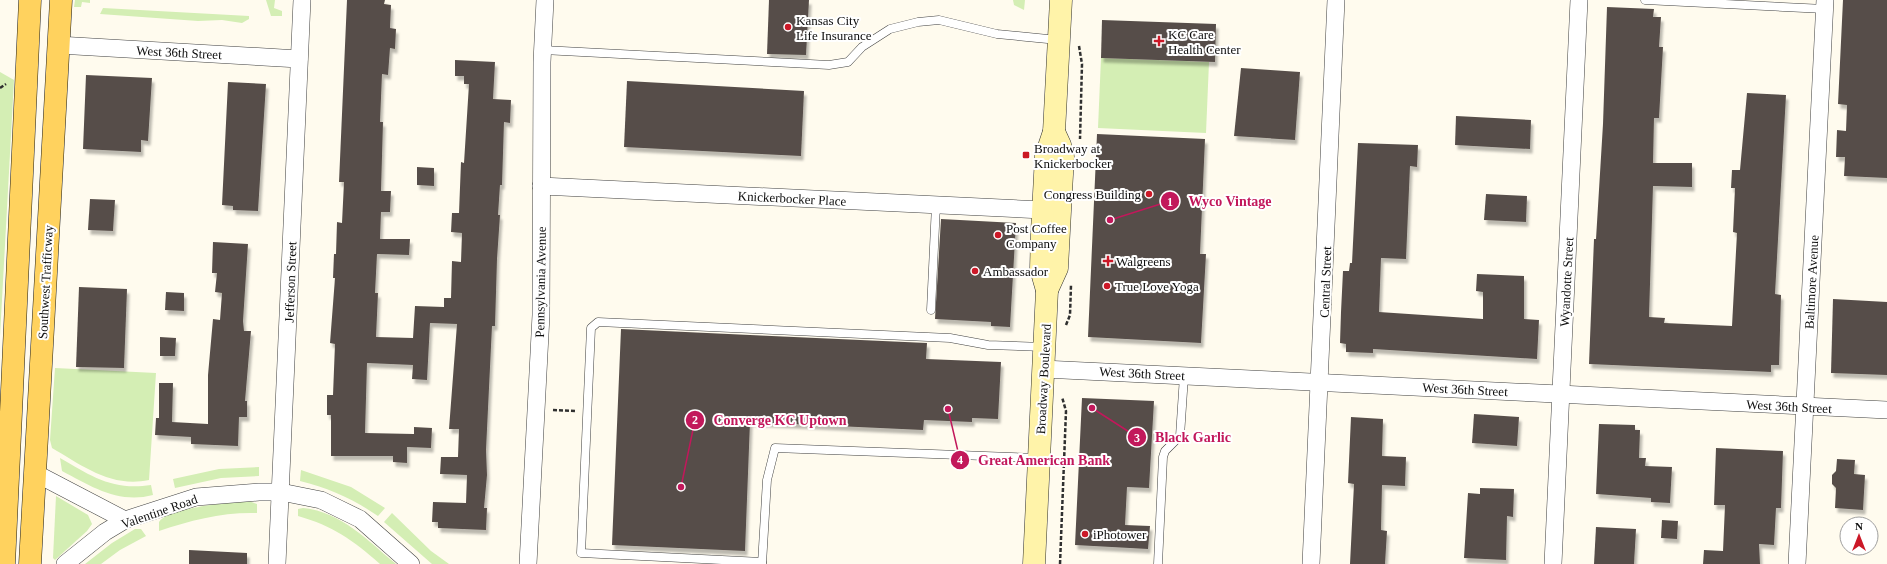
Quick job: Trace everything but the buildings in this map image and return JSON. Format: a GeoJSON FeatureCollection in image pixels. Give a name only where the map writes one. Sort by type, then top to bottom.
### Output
{"type":"FeatureCollection","features":[{"type":"Feature","properties":{"kind":"main road"},"geometry":{"type":"LineString","coordinates":[[4,564],[6,388],[30,0]]}},
{"type":"Feature","properties":{"kind":"main road","name":"Southwest Trafficway"},"geometry":{"type":"LineString","coordinates":[[30,564],[60,0]]}},
{"type":"Feature","properties":{"kind":"main road","name":"Broadway Boulevard"},"geometry":{"type":"LineString","coordinates":[[1034,564],[1047,290],[1041,269],[1043,210],[1046,156],[1054,132],[1060,0]]}},
{"type":"Feature","properties":{"kind":"main road","name":"Broadway Boulevard"},"geometry":{"type":"LineString","coordinates":[[1047,290],[1058,268],[1062,157],[1060,145],[1054,132]]}},
{"type":"Feature","properties":{"kind":"street","name":"Jefferson Street"},"geometry":{"type":"LineString","coordinates":[[277,564],[302,0]]}},
{"type":"Feature","properties":{"kind":"street","name":"Pennsylvania Avenue"},"geometry":{"type":"LineString","coordinates":[[528,564],[541,315],[541,186],[545,0]]}},
{"type":"Feature","properties":{"kind":"street","name":"Central Street"},"geometry":{"type":"LineString","coordinates":[[1311,564],[1336,0]]}},
{"type":"Feature","properties":{"kind":"street","name":"Wyandotte Street"},"geometry":{"type":"LineString","coordinates":[[1553,564],[1580,0]]}},
{"type":"Feature","properties":{"kind":"street","name":"Baltimore Avenue"},"geometry":{"type":"LineString","coordinates":[[1797,564],[1825,4]]}},
{"type":"Feature","properties":{"kind":"street","name":"West 36th Street"},"geometry":{"type":"LineString","coordinates":[[58,45],[299,59]]}},
{"type":"Feature","properties":{"kind":"street","name":"Knickerbocker Place"},"geometry":{"type":"LineString","coordinates":[[541,186],[1043,210]]}},
{"type":"Feature","properties":{"kind":"street","name":"West 36th Street"},"geometry":{"type":"LineString","coordinates":[[1043,369],[1887,410]]}},
{"type":"Feature","properties":{"kind":"street"},"geometry":{"type":"LineString","coordinates":[[35,473],[125,520]]}},
{"type":"Feature","properties":{"kind":"street","name":"Valentine Road"},"geometry":{"type":"LineString","coordinates":[[65,564],[105,532],[125,520],[196,497],[259,492],[281,492],[321,500],[360,519],[411,564]]}},
{"type":"Feature","properties":{"kind":"lane"},"geometry":{"type":"LineString","coordinates":[[1645,0],[1825,4]]}},
{"type":"Feature","properties":{"kind":"lane"},"geometry":{"type":"LineString","coordinates":[[543,50],[829,66],[848,62],[862,47],[890,29],[918,22],[939,20],[997,34],[1059,40]]}},
{"type":"Feature","properties":{"kind":"lane"},"geometry":{"type":"LineString","coordinates":[[931,310],[936,205]]}},
{"type":"Feature","properties":{"kind":"lane"},"geometry":{"type":"LineString","coordinates":[[1040,458],[775,448],[766,480],[762,563],[581,553],[591,328],[598,322],[950,338],[988,345],[1044,347]]}},
{"type":"Feature","properties":{"kind":"lane"},"geometry":{"type":"LineString","coordinates":[[1158,564],[1162,457],[1165,451],[1180,436],[1184,376]]}},
{"type":"Feature","properties":{"kind":"path"},"geometry":{"type":"LineString","coordinates":[[1060,564],[1066,411],[1062,399],[1062,390]]}},
{"type":"Feature","properties":{"kind":"path"},"geometry":{"type":"LineString","coordinates":[[557,410],[563,410]]}},
{"type":"Feature","properties":{"kind":"green space"},"geometry":{"type":"Polygon","coordinates":[[[75,0],[90,0],[90,3],[82,2],[81,7],[74,7],[75,0]]]}},
{"type":"Feature","properties":{"kind":"green space"},"geometry":{"type":"Polygon","coordinates":[[[266,0],[275,0],[274,8],[282,11],[282,16],[271,16],[266,0]]]}},
{"type":"Feature","properties":{"kind":"green space"},"geometry":{"type":"Polygon","coordinates":[[[1013,0],[1025,0],[1024,10],[1014,5],[1013,0]]]}},
{"type":"Feature","properties":{"kind":"green space"},"geometry":{"type":"Polygon","coordinates":[[[103,8],[249,16],[249,19],[242,23],[222,20],[198,21],[100,14],[103,8]]]}},
{"type":"Feature","properties":{"kind":"green space"},"geometry":{"type":"Polygon","coordinates":[[[1101,58],[1209,62],[1206,133],[1098,128],[1101,58]]]}},
{"type":"Feature","properties":{"kind":"green space"},"geometry":{"type":"Polygon","coordinates":[[[0,72],[14,80],[0,336],[0,72]]]}},
{"type":"Feature","properties":{"kind":"green space"},"geometry":{"type":"Polygon","coordinates":[[[55,368],[156,373],[149,480],[135,482],[110,478],[86,468],[52,448],[50,440],[55,368]]]}},
{"type":"Feature","properties":{"kind":"green space"},"geometry":{"type":"Polygon","coordinates":[[[60,458],[92,476],[114,484],[125,486],[151,485],[153,495],[141,497],[117,496],[95,488],[62,471],[60,458]]]}},
{"type":"Feature","properties":{"kind":"green space"},"geometry":{"type":"Polygon","coordinates":[[[259,467],[259,476],[221,478],[175,488],[173,479],[219,469],[259,467]]]}},
{"type":"Feature","properties":{"kind":"green space"},"geometry":{"type":"Polygon","coordinates":[[[301,470],[351,487],[385,508],[378,516],[359,504],[340,495],[321,487],[300,481],[301,470]]]}},
{"type":"Feature","properties":{"kind":"green space"},"geometry":{"type":"Polygon","coordinates":[[[56,496],[88,515],[92,524],[87,531],[55,560],[53,558],[56,496]]]}},
{"type":"Feature","properties":{"kind":"green space"},"geometry":{"type":"Polygon","coordinates":[[[249,501],[257,504],[257,513],[219,515],[183,523],[159,531],[159,522],[164,517],[186,509],[249,501]]]}},
{"type":"Feature","properties":{"kind":"green space"},"geometry":{"type":"Polygon","coordinates":[[[303,508],[330,515],[342,521],[365,537],[396,564],[380,564],[361,548],[332,529],[298,516],[298,509],[303,508]]]}},
{"type":"Feature","properties":{"kind":"green space"},"geometry":{"type":"Polygon","coordinates":[[[392,513],[431,551],[449,564],[432,564],[384,522],[392,513]]]}},
{"type":"Feature","properties":{"kind":"green space"},"geometry":{"type":"Polygon","coordinates":[[[135,529],[141,529],[146,536],[120,550],[101,564],[85,564],[112,543],[135,529]]]}},
{"type":"Feature","properties":{"kind":"place","name":"Kansas City Life Insurance"},"geometry":{"type":"Point","coordinates":[788,27]}},
{"type":"Feature","properties":{"kind":"place","name":"KC Care Health Center"},"geometry":{"type":"Point","coordinates":[1159,41]}},
{"type":"Feature","properties":{"kind":"place","name":"Broadway at Knickerbocker"},"geometry":{"type":"Point","coordinates":[1026,155]}},
{"type":"Feature","properties":{"kind":"place","name":"Congress Building"},"geometry":{"type":"Point","coordinates":[1149,194]}},
{"type":"Feature","properties":{"kind":"place","name":"Wyco Vintage"},"geometry":{"type":"Point","coordinates":[1110,220]}},
{"type":"Feature","properties":{"kind":"place","name":"Post Coffee Company"},"geometry":{"type":"Point","coordinates":[998,235]}},
{"type":"Feature","properties":{"kind":"place","name":"Walgreens"},"geometry":{"type":"Point","coordinates":[1108,261]}},
{"type":"Feature","properties":{"kind":"place","name":"Ambassador"},"geometry":{"type":"Point","coordinates":[975,271]}},
{"type":"Feature","properties":{"kind":"place","name":"True Love Yoga"},"geometry":{"type":"Point","coordinates":[1107,286]}},
{"type":"Feature","properties":{"kind":"place","name":"Black Garlic"},"geometry":{"type":"Point","coordinates":[1092,408]}},
{"type":"Feature","properties":{"kind":"place","name":"Great American Bank"},"geometry":{"type":"Point","coordinates":[948,409]}},
{"type":"Feature","properties":{"kind":"place","name":"Converge KC Uptown"},"geometry":{"type":"Point","coordinates":[681,487]}},
{"type":"Feature","properties":{"kind":"place","name":"iPhotower"},"geometry":{"type":"Point","coordinates":[1085,534]}}]}
